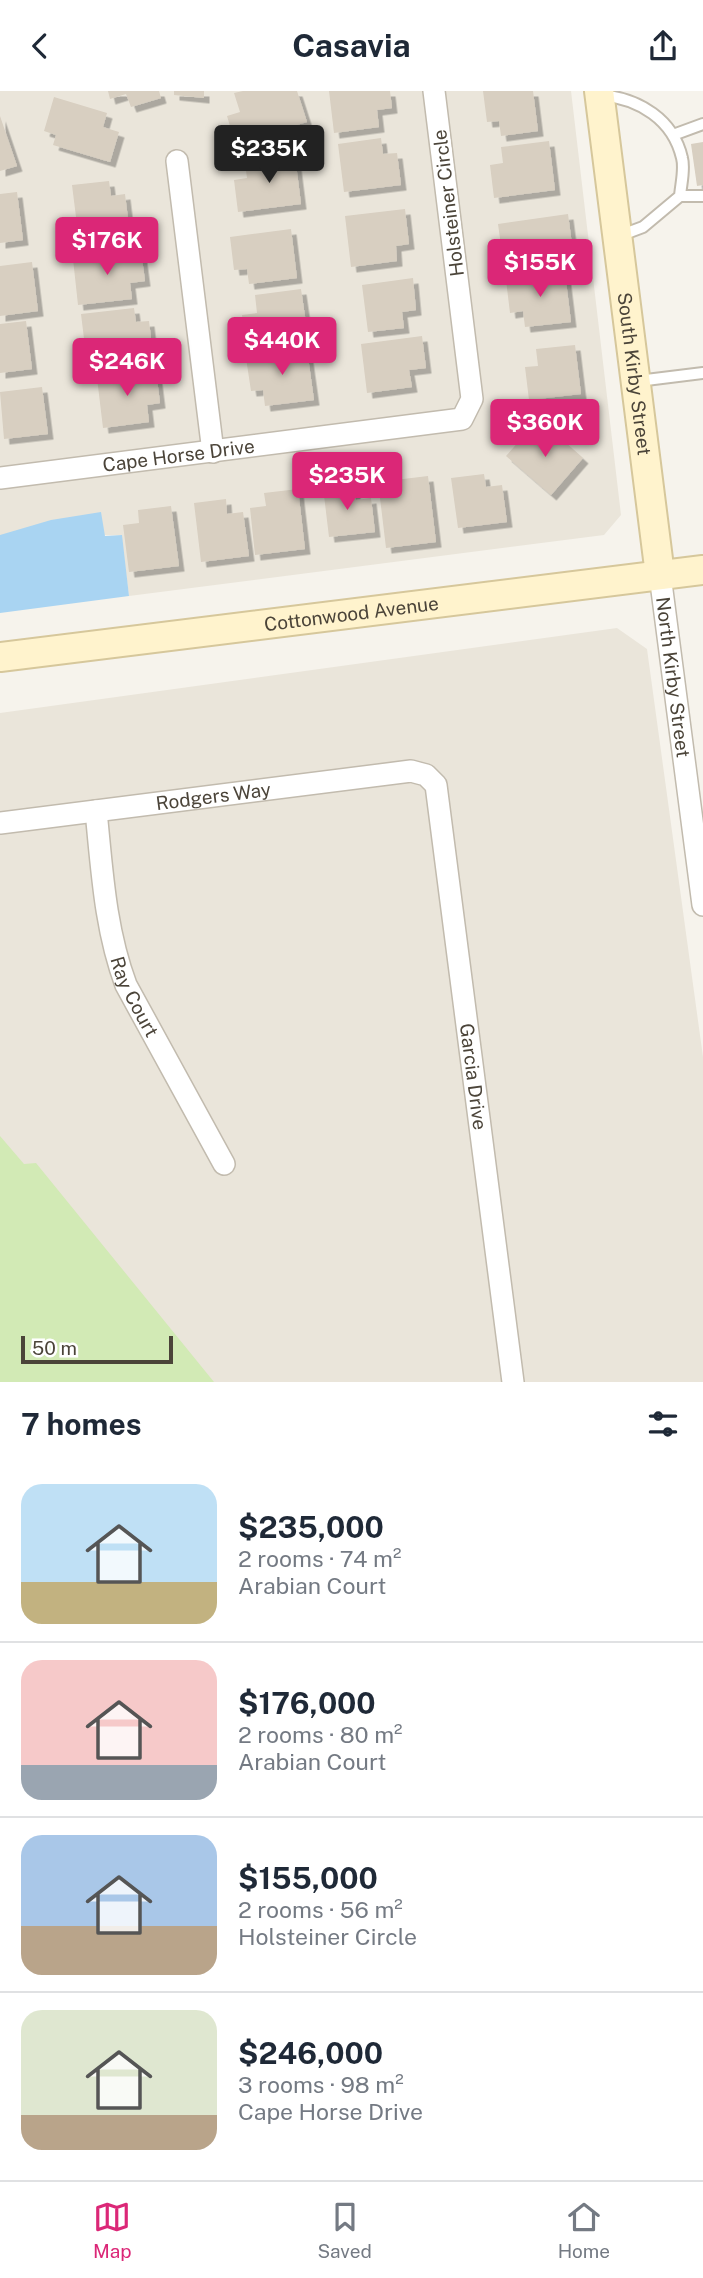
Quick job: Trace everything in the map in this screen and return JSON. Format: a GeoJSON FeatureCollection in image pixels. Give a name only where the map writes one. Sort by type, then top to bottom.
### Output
{"type":"FeatureCollection","features":[{"type":"Feature","properties":{"kind":"main road","name":"South Kirby Street"},"geometry":{"type":"LineString","coordinates":[[599,93],[660,575]]}},
{"type":"Feature","properties":{"kind":"main road","name":"Cottonwood Avenue"},"geometry":{"type":"LineString","coordinates":[[0,657],[703,570]]}},
{"type":"Feature","properties":{"kind":"street","name":"Holsteiner Circle"},"geometry":{"type":"LineString","coordinates":[[434,91],[472,399]]}},
{"type":"Feature","properties":{"kind":"street"},"geometry":{"type":"LineString","coordinates":[[177,161],[213,452]]}},
{"type":"Feature","properties":{"kind":"street","name":"Cape Horse Drive"},"geometry":{"type":"LineString","coordinates":[[0,478],[462,419],[472,399]]}},
{"type":"Feature","properties":{"kind":"street","name":"North Kirby Street"},"geometry":{"type":"LineString","coordinates":[[660,575],[703,905]]}},
{"type":"Feature","properties":{"kind":"street","name":"Rodgers Way"},"geometry":{"type":"LineString","coordinates":[[0,823],[411,771],[426,775]]}},
{"type":"Feature","properties":{"kind":"street","name":"Garcia Drive"},"geometry":{"type":"LineString","coordinates":[[426,775],[436,785],[513,1382]]}},
{"type":"Feature","properties":{"kind":"street","name":"Ray Court"},"geometry":{"type":"LineString","coordinates":[[96,811],[108,921],[119,966],[126,985],[225,1164]]}},
{"type":"Feature","properties":{"kind":"lane"},"geometry":{"type":"LineString","coordinates":[[599,93],[651,109],[673,135],[683,160],[680,196]]}},
{"type":"Feature","properties":{"kind":"lane"},"geometry":{"type":"LineString","coordinates":[[673,135],[703,124]]}},
{"type":"Feature","properties":{"kind":"lane"},"geometry":{"type":"LineString","coordinates":[[617,236],[643,227],[680,196],[703,196]]}},
{"type":"Feature","properties":{"kind":"lane"},"geometry":{"type":"LineString","coordinates":[[635,381],[703,373]]}},
{"type":"Feature","properties":{"kind":"shaded area"},"geometry":{"type":"Polygon","coordinates":[[[0,91],[571,91],[621,515],[604,535],[129,596],[121,535],[0,535],[0,91]]]}},
{"type":"Feature","properties":{"kind":"shaded area"},"geometry":{"type":"Polygon","coordinates":[[[617,628],[647,649],[703,1057],[703,1382],[0,1382],[0,713],[617,628]]]}},
{"type":"Feature","properties":{"kind":"green space"},"geometry":{"type":"Polygon","coordinates":[[[0,1136],[24,1164],[36,1163],[214,1382],[0,1382],[0,1136]]]}},
{"type":"Feature","properties":{"kind":"water"},"geometry":{"type":"Polygon","coordinates":[[[101,512],[105,536],[122,535],[129,596],[0,613],[0,535],[51,520],[101,512]]]}},
{"type":"Feature","properties":{"kind":"building"},"geometry":{"type":"Polygon","coordinates":[[[108,91],[159,91],[161,98],[131,107],[126,94],[110,99],[108,91]]]}},
{"type":"Feature","properties":{"kind":"building"},"geometry":{"type":"Polygon","coordinates":[[[174,91],[204,91],[204,98],[174,95],[174,91]]]}},
{"type":"Feature","properties":{"kind":"building"},"geometry":{"type":"Polygon","coordinates":[[[297,91],[307,122],[235,143],[227,116],[240,112],[234,93],[297,91]]]}},
{"type":"Feature","properties":{"kind":"building"},"geometry":{"type":"Polygon","coordinates":[[[329,91],[390,91],[392,108],[377,110],[379,127],[334,133],[329,91]]]}},
{"type":"Feature","properties":{"kind":"building"},"geometry":{"type":"Polygon","coordinates":[[[483,91],[533,91],[538,131],[501,136],[499,121],[487,122],[483,91]]]}},
{"type":"Feature","properties":{"kind":"building"},"geometry":{"type":"Polygon","coordinates":[[[54,97],[107,113],[103,127],[119,132],[110,162],[53,145],[56,135],[44,131],[54,97]]]}},
{"type":"Feature","properties":{"kind":"building"},"geometry":{"type":"Polygon","coordinates":[[[0,116],[17,166],[0,171],[0,116]]]}},
{"type":"Feature","properties":{"kind":"building"},"geometry":{"type":"Polygon","coordinates":[[[381,138],[383,154],[397,153],[401,185],[344,192],[338,144],[381,138]]]}},
{"type":"Feature","properties":{"kind":"building"},"geometry":{"type":"Polygon","coordinates":[[[549,141],[555,190],[494,198],[490,165],[503,163],[501,147],[549,141]]]}},
{"type":"Feature","properties":{"kind":"building"},"geometry":{"type":"Polygon","coordinates":[[[703,142],[703,185],[697,186],[691,144],[703,142]]]}},
{"type":"Feature","properties":{"kind":"building"},"geometry":{"type":"Polygon","coordinates":[[[295,156],[301,204],[238,212],[234,180],[247,178],[245,163],[295,156]]]}},
{"type":"Feature","properties":{"kind":"building"},"geometry":{"type":"Polygon","coordinates":[[[109,181],[111,196],[125,194],[129,227],[78,233],[72,185],[109,181]]]}},
{"type":"Feature","properties":{"kind":"building"},"geometry":{"type":"Polygon","coordinates":[[[17,192],[23,240],[0,243],[0,194],[17,192]]]}},
{"type":"Feature","properties":{"kind":"building"},"geometry":{"type":"Polygon","coordinates":[[[405,209],[409,244],[396,246],[397,261],[351,267],[345,216],[405,209]]]}},
{"type":"Feature","properties":{"kind":"building"},"geometry":{"type":"Polygon","coordinates":[[[568,214],[574,260],[519,267],[517,251],[502,253],[498,224],[568,214]]]}},
{"type":"Feature","properties":{"kind":"building"},"geometry":{"type":"Polygon","coordinates":[[[291,229],[297,278],[249,284],[247,269],[234,270],[230,237],[291,229]]]}},
{"type":"Feature","properties":{"kind":"building"},"geometry":{"type":"Polygon","coordinates":[[[141,251],[145,281],[130,283],[132,299],[78,305],[73,259],[141,251]]]}},
{"type":"Feature","properties":{"kind":"building"},"geometry":{"type":"Polygon","coordinates":[[[32,262],[38,311],[0,316],[0,266],[32,262]]]}},
{"type":"Feature","properties":{"kind":"building"},"geometry":{"type":"Polygon","coordinates":[[[565,273],[571,322],[525,327],[523,311],[510,313],[506,280],[565,273]]]}},
{"type":"Feature","properties":{"kind":"building"},"geometry":{"type":"Polygon","coordinates":[[[413,278],[416,310],[402,312],[404,328],[368,332],[362,285],[413,278]]]}},
{"type":"Feature","properties":{"kind":"building"},"geometry":{"type":"Polygon","coordinates":[[[301,289],[308,337],[246,346],[242,315],[257,313],[255,295],[301,289]]]}},
{"type":"Feature","properties":{"kind":"building"},"geometry":{"type":"Polygon","coordinates":[[[134,308],[136,322],[149,321],[153,355],[87,363],[81,314],[134,308]]]}},
{"type":"Feature","properties":{"kind":"building"},"geometry":{"type":"Polygon","coordinates":[[[26,321],[32,369],[0,373],[0,324],[26,321]]]}},
{"type":"Feature","properties":{"kind":"building"},"geometry":{"type":"Polygon","coordinates":[[[422,336],[426,368],[409,370],[412,387],[367,393],[361,344],[422,336]]]}},
{"type":"Feature","properties":{"kind":"building"},"geometry":{"type":"Polygon","coordinates":[[[575,345],[581,394],[529,400],[525,367],[538,366],[536,349],[575,345]]]}},
{"type":"Feature","properties":{"kind":"building"},"geometry":{"type":"Polygon","coordinates":[[[307,350],[314,400],[265,406],[263,390],[251,391],[246,358],[307,350]]]}},
{"type":"Feature","properties":{"kind":"building"},"geometry":{"type":"Polygon","coordinates":[[[156,371],[160,403],[147,405],[149,422],[103,428],[97,378],[156,371]]]}},
{"type":"Feature","properties":{"kind":"building"},"geometry":{"type":"Polygon","coordinates":[[[42,387],[48,434],[4,439],[0,392],[42,387]]]}},
{"type":"Feature","properties":{"kind":"building"},"geometry":{"type":"Polygon","coordinates":[[[549,428],[583,458],[551,495],[506,456],[528,431],[538,440],[549,428]]]}},
{"type":"Feature","properties":{"kind":"building"},"geometry":{"type":"Polygon","coordinates":[[[484,474],[486,487],[502,485],[507,522],[458,528],[451,478],[484,474]]]}},
{"type":"Feature","properties":{"kind":"building"},"geometry":{"type":"Polygon","coordinates":[[[428,476],[436,542],[386,548],[380,498],[397,495],[395,480],[428,476]]]}},
{"type":"Feature","properties":{"kind":"building"},"geometry":{"type":"Polygon","coordinates":[[[354,483],[356,500],[371,498],[375,532],[329,537],[323,487],[354,483]]]}},
{"type":"Feature","properties":{"kind":"building"},"geometry":{"type":"Polygon","coordinates":[[[298,489],[305,549],[255,555],[250,508],[266,506],[264,493],[298,489]]]}},
{"type":"Feature","properties":{"kind":"building"},"geometry":{"type":"Polygon","coordinates":[[[226,499],[227,514],[243,512],[249,556],[201,562],[194,503],[226,499]]]}},
{"type":"Feature","properties":{"kind":"building"},"geometry":{"type":"Polygon","coordinates":[[[171,506],[179,566],[129,572],[123,525],[139,523],[138,510],[171,506]]]}}]}
